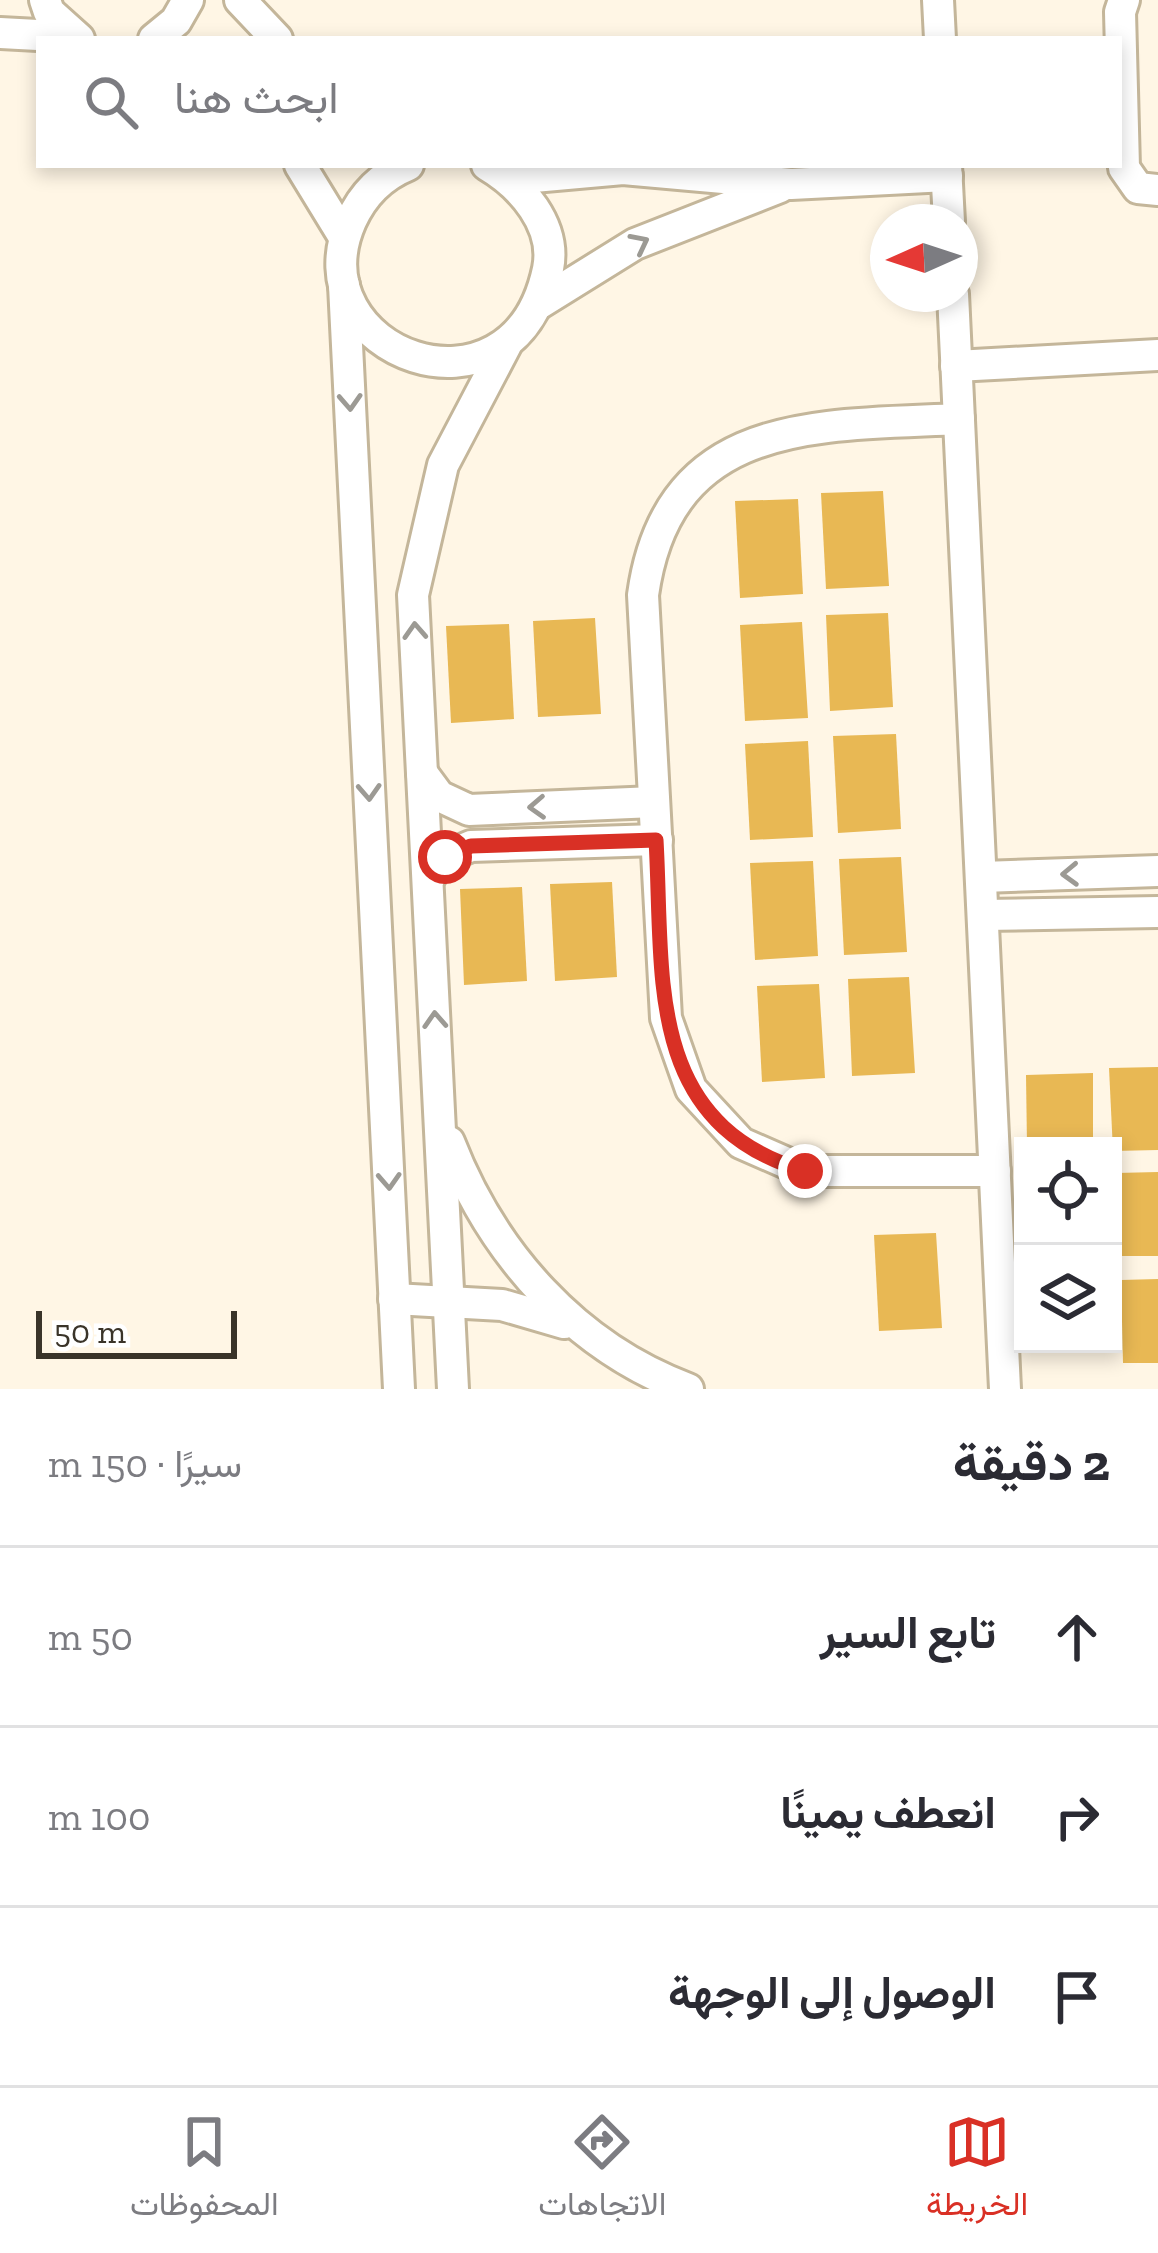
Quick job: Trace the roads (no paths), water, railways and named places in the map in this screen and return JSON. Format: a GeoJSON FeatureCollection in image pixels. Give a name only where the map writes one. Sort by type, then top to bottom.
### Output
{"type":"FeatureCollection","features":[{"type":"Feature","properties":{"kind":"street"},"geometry":{"type":"LineString","coordinates":[[45,0],[49,12],[75,36]]}},
{"type":"Feature","properties":{"kind":"street"},"geometry":{"type":"LineString","coordinates":[[158,36],[176,21],[188,0]]}},
{"type":"Feature","properties":{"kind":"street"},"geometry":{"type":"LineString","coordinates":[[240,0],[274,36]]}},
{"type":"Feature","properties":{"kind":"street"},"geometry":{"type":"LineString","coordinates":[[938,0],[940,36]]}},
{"type":"Feature","properties":{"kind":"street"},"geometry":{"type":"LineString","coordinates":[[1121,36],[1124,0]]}},
{"type":"Feature","properties":{"kind":"street"},"geometry":{"type":"LineString","coordinates":[[0,33],[46,36]]}},
{"type":"Feature","properties":{"kind":"street"},"geometry":{"type":"LineString","coordinates":[[1122,90],[1124,168],[1138,188],[1158,190]]}},
{"type":"Feature","properties":{"kind":"street"},"geometry":{"type":"LineString","coordinates":[[302,168],[344,237]]}},
{"type":"Feature","properties":{"kind":"street"},"geometry":{"type":"LineString","coordinates":[[399,1389],[344,237],[360,200],[389,172],[400,168]]}},
{"type":"Feature","properties":{"kind":"street"},"geometry":{"type":"LineString","coordinates":[[499,172],[680,170],[791,184],[947,171],[948,204]]}},
{"type":"Feature","properties":{"kind":"street"},"geometry":{"type":"LineString","coordinates":[[499,172],[539,214],[550,259],[540,303]]}},
{"type":"Feature","properties":{"kind":"street"},"geometry":{"type":"LineString","coordinates":[[453,1389],[413,595],[419,550],[443,464],[506,345],[540,303],[669,228],[791,184]]}},
{"type":"Feature","properties":{"kind":"street"},"geometry":{"type":"LineString","coordinates":[[344,285],[362,322],[391,350],[429,364],[469,362],[506,345]]}},
{"type":"Feature","properties":{"kind":"street"},"geometry":{"type":"LineString","coordinates":[[953,312],[1005,1389]]}},
{"type":"Feature","properties":{"kind":"street"},"geometry":{"type":"LineString","coordinates":[[956,366],[1158,355]]}},
{"type":"Feature","properties":{"kind":"street"},"geometry":{"type":"LineString","coordinates":[[959,419],[788,430],[723,457],[688,488],[652,549],[643,595],[671,1043],[691,1089],[722,1128],[760,1155],[829,1175],[995,1171]]}},
{"type":"Feature","properties":{"kind":"street"},"geometry":{"type":"LineString","coordinates":[[422,772],[439,796],[469,810],[654,802]]}},
{"type":"Feature","properties":{"kind":"street"},"geometry":{"type":"LineString","coordinates":[[428,880],[445,857],[471,846],[656,840]]}},
{"type":"Feature","properties":{"kind":"street"},"geometry":{"type":"LineString","coordinates":[[982,878],[1158,871]]}},
{"type":"Feature","properties":{"kind":"street"},"geometry":{"type":"LineString","coordinates":[[983,915],[1158,912]]}},
{"type":"Feature","properties":{"kind":"street"},"geometry":{"type":"LineString","coordinates":[[440,1118],[485,1220],[548,1299],[635,1375],[688,1389]]}},
{"type":"Feature","properties":{"kind":"street"},"geometry":{"type":"LineString","coordinates":[[394,1299],[536,1311],[586,1332]]}}]}
